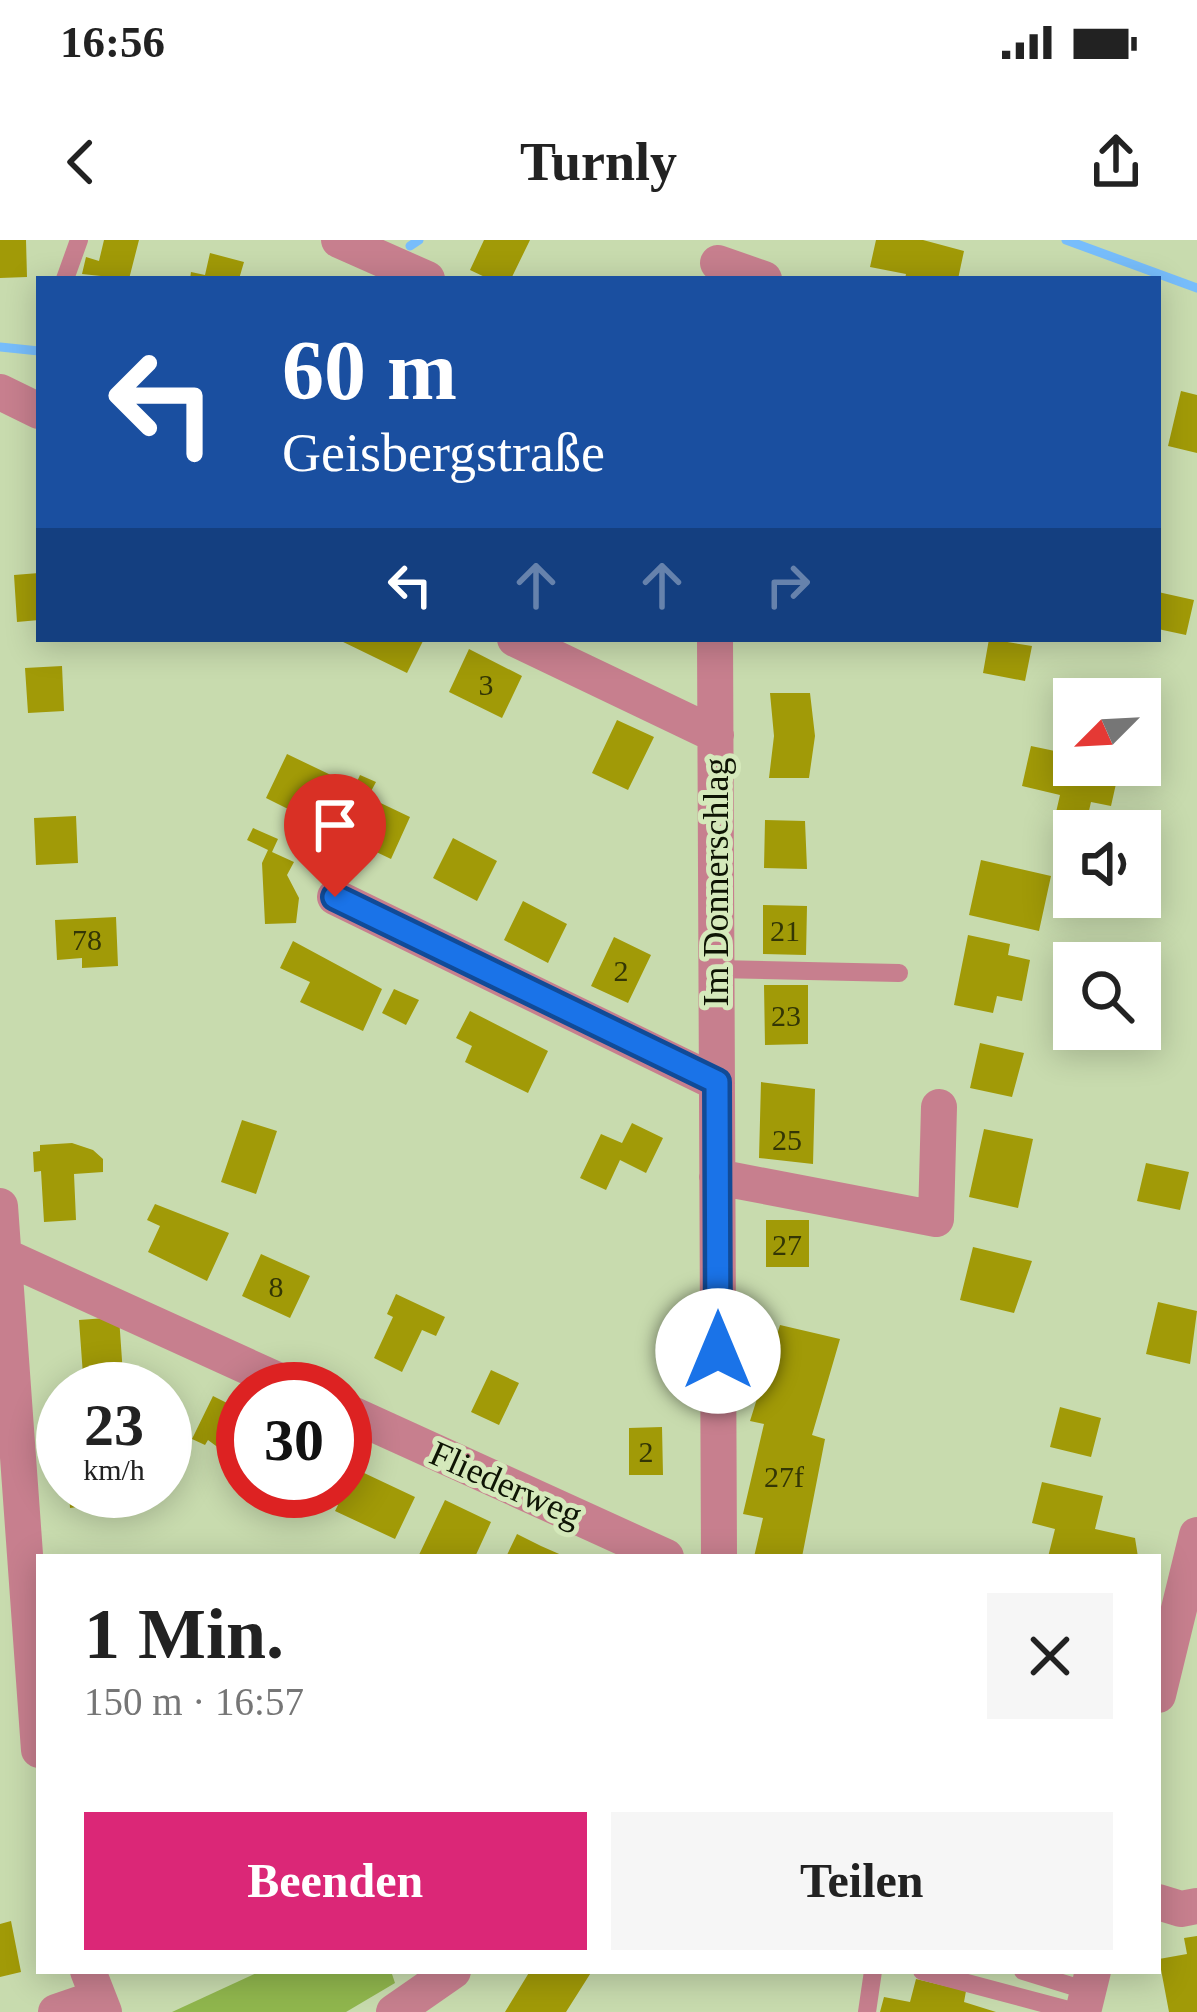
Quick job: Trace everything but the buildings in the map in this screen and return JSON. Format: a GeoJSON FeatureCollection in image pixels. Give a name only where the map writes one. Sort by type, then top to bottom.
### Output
{"type":"FeatureCollection","features":[{"type":"Feature","properties":{"kind":"street"},"geometry":{"type":"LineString","coordinates":[[339,240],[420,276]]}},
{"type":"Feature","properties":{"kind":"street"},"geometry":{"type":"LineString","coordinates":[[718,261],[756,276]]}},
{"type":"Feature","properties":{"kind":"street"},"geometry":{"type":"LineString","coordinates":[[0,392],[36,409]]}},
{"type":"Feature","properties":{"kind":"street"},"geometry":{"type":"LineString","coordinates":[[521,642],[716,735]]}},
{"type":"Feature","properties":{"kind":"street","name":"Im Donnerschlag"},"geometry":{"type":"LineString","coordinates":[[715,642],[719,1554]]}},
{"type":"Feature","properties":{"kind":"street"},"geometry":{"type":"LineString","coordinates":[[335,897],[717,1082]]}},
{"type":"Feature","properties":{"kind":"street"},"geometry":{"type":"LineString","coordinates":[[717,1177],[936,1233],[939,1108]]}},
{"type":"Feature","properties":{"kind":"street"},"geometry":{"type":"LineString","coordinates":[[0,1205],[24,1701],[36,1740]]}},
{"type":"Feature","properties":{"kind":"street"},"geometry":{"type":"LineString","coordinates":[[2,1255],[238,1362]]}},
{"type":"Feature","properties":{"kind":"street","name":"Fliederweg"},"geometry":{"type":"LineString","coordinates":[[372,1423],[659,1554]]}},
{"type":"Feature","properties":{"kind":"street"},"geometry":{"type":"LineString","coordinates":[[1161,1683],[1197,1535]]}},
{"type":"Feature","properties":{"kind":"street"},"geometry":{"type":"LineString","coordinates":[[1161,1902],[1181,1909],[1197,1906]]}},
{"type":"Feature","properties":{"kind":"street"},"geometry":{"type":"LineString","coordinates":[[394,2012],[445,1974]]}},
{"type":"Feature","properties":{"kind":"street"},"geometry":{"type":"LineString","coordinates":[[56,2012],[96,1994]]}},
{"type":"Feature","properties":{"kind":"lane"},"geometry":{"type":"LineString","coordinates":[[66,276],[79,240]]}},
{"type":"Feature","properties":{"kind":"lane"},"geometry":{"type":"LineString","coordinates":[[717,969],[899,973]]}},
{"type":"Feature","properties":{"kind":"lane"},"geometry":{"type":"LineString","coordinates":[[867,2012],[873,1974]]}},
{"type":"Feature","properties":{"kind":"lane"},"geometry":{"type":"LineString","coordinates":[[942,1974],[1085,1996]]}},
{"type":"Feature","properties":{"kind":"lane"},"geometry":{"type":"LineString","coordinates":[[1030,1974],[1085,1996]]}},
{"type":"Feature","properties":{"kind":"green space"},"geometry":{"type":"Polygon","coordinates":[[[254,1974],[392,1974],[395,1983],[346,2012],[172,2012],[254,1974]]]}},
{"type":"Feature","properties":{"kind":"waterway"},"geometry":{"type":"LineString","coordinates":[[410,246],[419,240]]}},
{"type":"Feature","properties":{"kind":"waterway"},"geometry":{"type":"LineString","coordinates":[[1066,240],[1197,288]]}},
{"type":"Feature","properties":{"kind":"waterway"},"geometry":{"type":"LineString","coordinates":[[0,347],[36,351]]}},
{"type":"Feature","properties":{"kind":"route"},"geometry":{"type":"LineString","coordinates":[[335,897],[717,1082],[718,1351]]}}]}
